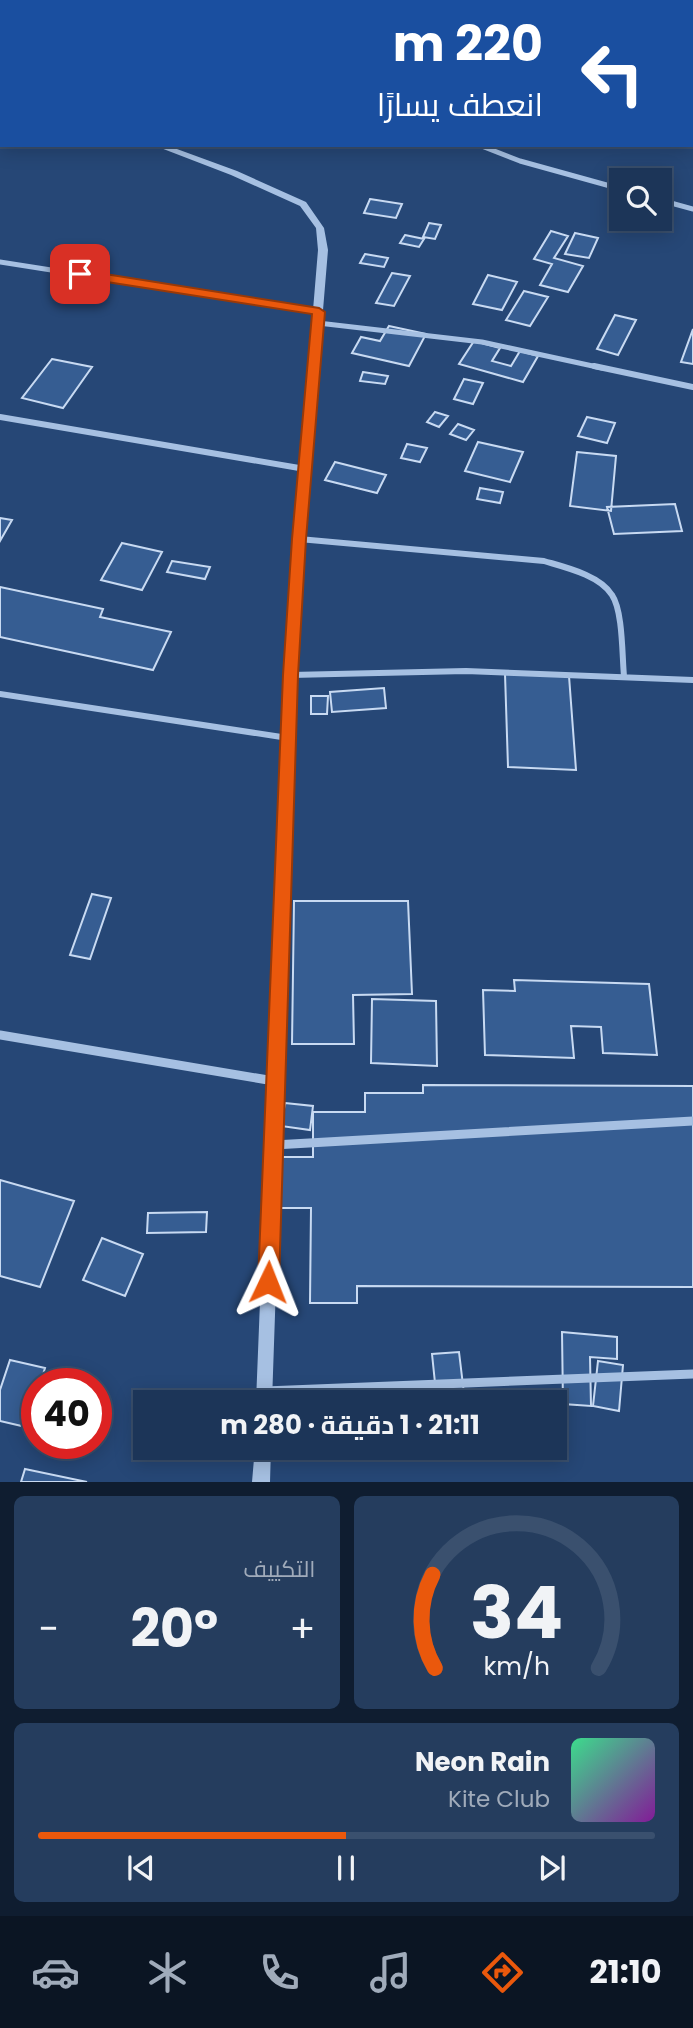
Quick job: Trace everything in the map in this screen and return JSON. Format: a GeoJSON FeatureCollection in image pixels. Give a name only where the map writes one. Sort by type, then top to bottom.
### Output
{"type":"FeatureCollection","features":[{"type":"Feature","properties":{"kind":"street"},"geometry":{"type":"LineString","coordinates":[[162,147],[234,173],[303,204],[320,228],[323,250],[299,539],[291,675],[264,1390]]}},
{"type":"Feature","properties":{"kind":"street"},"geometry":{"type":"LineString","coordinates":[[485,147],[520,161],[609,186]]}},
{"type":"Feature","properties":{"kind":"street"},"geometry":{"type":"LineString","coordinates":[[672,203],[693,209]]}},
{"type":"Feature","properties":{"kind":"street"},"geometry":{"type":"LineString","coordinates":[[0,262],[318,317],[482,342],[693,387]]}},
{"type":"Feature","properties":{"kind":"street"},"geometry":{"type":"LineString","coordinates":[[0,417],[305,469]]}},
{"type":"Feature","properties":{"kind":"street"},"geometry":{"type":"LineString","coordinates":[[299,539],[544,561],[571,569],[597,582],[612,594],[617,611],[624,676]]}},
{"type":"Feature","properties":{"kind":"street"},"geometry":{"type":"LineString","coordinates":[[291,675],[467,671],[693,680]]}},
{"type":"Feature","properties":{"kind":"street"},"geometry":{"type":"LineString","coordinates":[[0,694],[288,738]]}},
{"type":"Feature","properties":{"kind":"street"},"geometry":{"type":"LineString","coordinates":[[0,1035],[274,1082]]}},
{"type":"Feature","properties":{"kind":"street"},"geometry":{"type":"LineString","coordinates":[[273,1145],[693,1121]]}},
{"type":"Feature","properties":{"kind":"street"},"geometry":{"type":"LineString","coordinates":[[381,1390],[693,1374]]}},
{"type":"Feature","properties":{"kind":"street"},"geometry":{"type":"LineString","coordinates":[[261,1482],[262,1460]]}},
{"type":"Feature","properties":{"kind":"building"},"geometry":{"type":"Polygon","coordinates":[[[370,199],[402,204],[396,218],[364,213],[370,199]]]}},
{"type":"Feature","properties":{"kind":"building"},"geometry":{"type":"Polygon","coordinates":[[[429,223],[441,225],[435,239],[423,237],[429,223]]]}},
{"type":"Feature","properties":{"kind":"building"},"geometry":{"type":"Polygon","coordinates":[[[551,231],[568,236],[554,258],[583,266],[568,292],[540,285],[552,264],[534,259],[551,231]]]}},
{"type":"Feature","properties":{"kind":"building"},"geometry":{"type":"Polygon","coordinates":[[[575,233],[598,238],[589,258],[565,254],[575,233]]]}},
{"type":"Feature","properties":{"kind":"building"},"geometry":{"type":"Polygon","coordinates":[[[405,235],[424,239],[419,247],[400,243],[405,235]]]}},
{"type":"Feature","properties":{"kind":"building"},"geometry":{"type":"Polygon","coordinates":[[[365,254],[388,258],[384,267],[360,263],[365,254]]]}},
{"type":"Feature","properties":{"kind":"building"},"geometry":{"type":"Polygon","coordinates":[[[392,273],[410,276],[394,306],[376,303],[392,273]]]}},
{"type":"Feature","properties":{"kind":"building"},"geometry":{"type":"Polygon","coordinates":[[[488,275],[517,282],[502,310],[473,304],[488,275]]]}},
{"type":"Feature","properties":{"kind":"building"},"geometry":{"type":"Polygon","coordinates":[[[524,291],[548,297],[530,326],[506,320],[524,291]]]}},
{"type":"Feature","properties":{"kind":"building"},"geometry":{"type":"Polygon","coordinates":[[[615,315],[636,320],[618,355],[597,349],[615,315]]]}},
{"type":"Feature","properties":{"kind":"building"},"geometry":{"type":"Polygon","coordinates":[[[389,326],[426,334],[409,366],[352,353],[361,337],[380,341],[389,326]]]}},
{"type":"Feature","properties":{"kind":"building"},"geometry":{"type":"Polygon","coordinates":[[[693,329],[693,364],[681,362],[693,329]]]}},
{"type":"Feature","properties":{"kind":"building"},"geometry":{"type":"Polygon","coordinates":[[[474,341],[500,348],[492,361],[511,366],[520,351],[538,356],[523,382],[459,364],[474,341]]]}},
{"type":"Feature","properties":{"kind":"building"},"geometry":{"type":"Polygon","coordinates":[[[52,359],[92,367],[63,408],[22,398],[52,359]]]}},
{"type":"Feature","properties":{"kind":"building"},"geometry":{"type":"Polygon","coordinates":[[[363,372],[388,376],[385,384],[360,381],[363,372]]]}},
{"type":"Feature","properties":{"kind":"building"},"geometry":{"type":"Polygon","coordinates":[[[464,379],[483,383],[473,404],[454,399],[464,379]]]}},
{"type":"Feature","properties":{"kind":"building"},"geometry":{"type":"Polygon","coordinates":[[[435,412],[448,416],[439,427],[427,422],[435,412]]]}},
{"type":"Feature","properties":{"kind":"building"},"geometry":{"type":"Polygon","coordinates":[[[587,417],[615,423],[607,443],[578,436],[587,417]]]}},
{"type":"Feature","properties":{"kind":"building"},"geometry":{"type":"Polygon","coordinates":[[[458,424],[474,430],[466,440],[450,434],[458,424]]]}},
{"type":"Feature","properties":{"kind":"building"},"geometry":{"type":"Polygon","coordinates":[[[478,442],[523,452],[510,482],[465,471],[478,442]]]}},
{"type":"Feature","properties":{"kind":"building"},"geometry":{"type":"Polygon","coordinates":[[[407,444],[427,448],[420,462],[401,458],[407,444]]]}},
{"type":"Feature","properties":{"kind":"building"},"geometry":{"type":"Polygon","coordinates":[[[577,452],[616,456],[611,511],[570,506],[577,452]]]}},
{"type":"Feature","properties":{"kind":"building"},"geometry":{"type":"Polygon","coordinates":[[[335,462],[386,475],[377,493],[325,480],[335,462]]]}},
{"type":"Feature","properties":{"kind":"building"},"geometry":{"type":"Polygon","coordinates":[[[480,488],[503,492],[500,503],[477,499],[480,488]]]}},
{"type":"Feature","properties":{"kind":"building"},"geometry":{"type":"Polygon","coordinates":[[[675,504],[682,531],[614,534],[607,507],[675,504]]]}},
{"type":"Feature","properties":{"kind":"building"},"geometry":{"type":"Polygon","coordinates":[[[0,518],[12,520],[0,541],[0,518]]]}},
{"type":"Feature","properties":{"kind":"building"},"geometry":{"type":"Polygon","coordinates":[[[122,543],[162,552],[142,590],[101,580],[122,543]]]}},
{"type":"Feature","properties":{"kind":"building"},"geometry":{"type":"Polygon","coordinates":[[[172,561],[210,567],[205,579],[167,572],[172,561]]]}},
{"type":"Feature","properties":{"kind":"building"},"geometry":{"type":"Polygon","coordinates":[[[0,587],[103,609],[100,617],[171,632],[153,670],[0,637],[0,587]]]}},
{"type":"Feature","properties":{"kind":"building"},"geometry":{"type":"Polygon","coordinates":[[[505,674],[569,676],[576,770],[508,767],[505,674]]]}},
{"type":"Feature","properties":{"kind":"building"},"geometry":{"type":"Polygon","coordinates":[[[384,688],[386,708],[332,712],[330,692],[384,688]]]}},
{"type":"Feature","properties":{"kind":"building"},"geometry":{"type":"Polygon","coordinates":[[[311,696],[328,696],[327,714],[311,714],[311,696]]]}},
{"type":"Feature","properties":{"kind":"building"},"geometry":{"type":"Polygon","coordinates":[[[92,894],[111,898],[90,959],[70,955],[92,894]]]}},
{"type":"Feature","properties":{"kind":"building"},"geometry":{"type":"Polygon","coordinates":[[[294,901],[408,901],[412,994],[353,995],[354,1044],[292,1044],[294,901]]]}},
{"type":"Feature","properties":{"kind":"building"},"geometry":{"type":"Polygon","coordinates":[[[514,980],[649,984],[657,1055],[603,1053],[601,1027],[571,1026],[574,1058],[485,1055],[483,990],[515,991],[514,980]]]}},
{"type":"Feature","properties":{"kind":"building"},"geometry":{"type":"Polygon","coordinates":[[[372,999],[436,1001],[437,1066],[371,1063],[372,999]]]}},
{"type":"Feature","properties":{"kind":"building"},"geometry":{"type":"Polygon","coordinates":[[[423,1085],[693,1086],[693,1287],[357,1286],[357,1303],[310,1303],[311,1208],[277,1208],[278,1157],[313,1157],[313,1112],[365,1112],[365,1093],[423,1093],[423,1085]]]}},
{"type":"Feature","properties":{"kind":"building"},"geometry":{"type":"Polygon","coordinates":[[[285,1103],[313,1106],[310,1130],[281,1126],[285,1103]]]}},
{"type":"Feature","properties":{"kind":"building"},"geometry":{"type":"Polygon","coordinates":[[[0,1180],[74,1201],[40,1287],[0,1276],[0,1180]]]}},
{"type":"Feature","properties":{"kind":"building"},"geometry":{"type":"Polygon","coordinates":[[[207,1212],[206,1232],[147,1233],[148,1213],[207,1212]]]}},
{"type":"Feature","properties":{"kind":"building"},"geometry":{"type":"Polygon","coordinates":[[[102,1238],[143,1254],[125,1296],[83,1280],[102,1238]]]}},
{"type":"Feature","properties":{"kind":"building"},"geometry":{"type":"Polygon","coordinates":[[[562,1332],[617,1337],[617,1359],[590,1357],[591,1406],[567,1404],[567,1390],[563,1390],[562,1332]]]}},
{"type":"Feature","properties":{"kind":"building"},"geometry":{"type":"Polygon","coordinates":[[[459,1352],[464,1390],[436,1390],[432,1354],[459,1352]]]}},
{"type":"Feature","properties":{"kind":"building"},"geometry":{"type":"Polygon","coordinates":[[[10,1360],[45,1368],[21,1368],[21,1426],[0,1421],[0,1390],[10,1360]]]}},
{"type":"Feature","properties":{"kind":"building"},"geometry":{"type":"Polygon","coordinates":[[[598,1361],[623,1365],[619,1411],[593,1406],[598,1361]]]}},
{"type":"Feature","properties":{"kind":"building"},"geometry":{"type":"Polygon","coordinates":[[[25,1469],[87,1482],[21,1482],[25,1469]]]}},
{"type":"Feature","properties":{"kind":"route"},"geometry":{"type":"LineString","coordinates":[[80,274],[319,312],[299,539],[291,675],[268,1282]]}}]}
